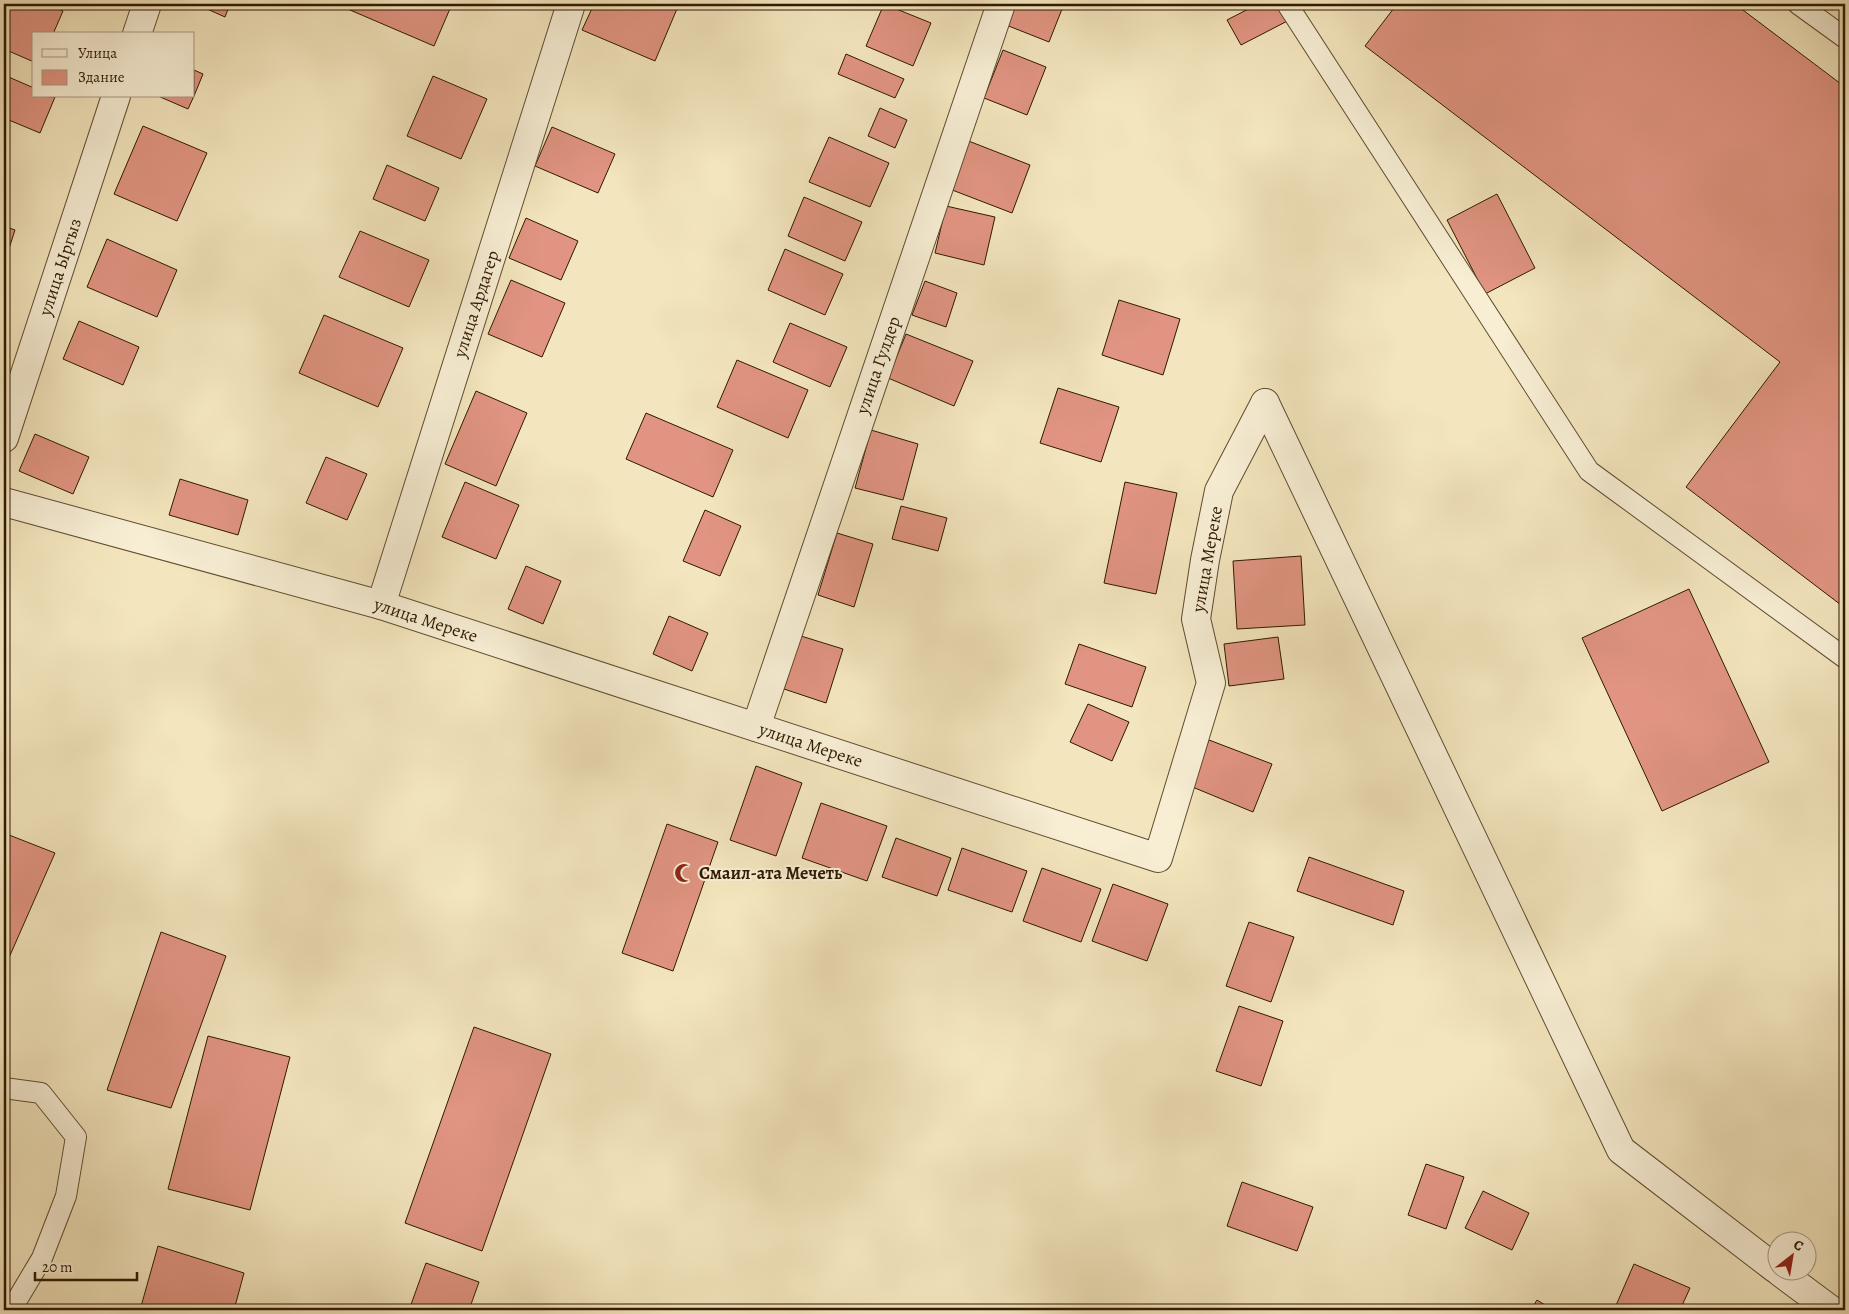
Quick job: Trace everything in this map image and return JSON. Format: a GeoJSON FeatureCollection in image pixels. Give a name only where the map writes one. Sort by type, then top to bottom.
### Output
{"type":"FeatureCollection","features":[{"type":"Feature","properties":{"kind":"street"},"geometry":{"type":"LineString","coordinates":[[138,32],[147,4]]}},
{"type":"Feature","properties":{"kind":"street","name":"улица Ардагер"},"geometry":{"type":"LineString","coordinates":[[381,605],[571,4]]}},
{"type":"Feature","properties":{"kind":"street","name":"улица Гулдер"},"geometry":{"type":"LineString","coordinates":[[756,727],[1001,4]]}},
{"type":"Feature","properties":{"kind":"street","name":"улица Ыргыз"},"geometry":{"type":"LineString","coordinates":[[4,438],[115,98]]}},
{"type":"Feature","properties":{"kind":"street","name":"улица Мереке"},"geometry":{"type":"LineString","coordinates":[[4,502],[381,605],[1158,858],[1211,683],[1196,619],[1204,560],[1219,491],[1265,403],[1621,1150],[1766,1261]]}},
{"type":"Feature","properties":{"kind":"street"},"geometry":{"type":"LineString","coordinates":[[1793,1282],[1831,1310]]}},
{"type":"Feature","properties":{"kind":"lane"},"geometry":{"type":"LineString","coordinates":[[1287,4],[1590,471],[1845,658]]}},
{"type":"Feature","properties":{"kind":"lane"},"geometry":{"type":"LineString","coordinates":[[1798,4],[1845,38]]}},
{"type":"Feature","properties":{"kind":"lane"},"geometry":{"type":"LineString","coordinates":[[4,1088],[42,1093],[76,1136],[66,1196],[42,1258],[10,1310]]}},
{"type":"Feature","properties":{"kind":"building"},"geometry":{"type":"Polygon","coordinates":[[[4,4],[45,4],[63,11],[54,32],[32,32],[32,61],[4,49],[4,4]]]}},
{"type":"Feature","properties":{"kind":"building"},"geometry":{"type":"Polygon","coordinates":[[[196,4],[230,4],[225,17],[196,4]]]}},
{"type":"Feature","properties":{"kind":"building"},"geometry":{"type":"Polygon","coordinates":[[[336,4],[452,4],[434,46],[336,4]]]}},
{"type":"Feature","properties":{"kind":"building"},"geometry":{"type":"Polygon","coordinates":[[[594,4],[679,4],[655,61],[582,30],[594,4]]]}},
{"type":"Feature","properties":{"kind":"building"},"geometry":{"type":"Polygon","coordinates":[[[884,4],[931,23],[913,66],[866,46],[884,4]]]}},
{"type":"Feature","properties":{"kind":"building"},"geometry":{"type":"Polygon","coordinates":[[[1008,4],[1064,4],[1049,42],[1001,23],[1008,4]]]}},
{"type":"Feature","properties":{"kind":"building"},"geometry":{"type":"Polygon","coordinates":[[[1258,4],[1293,4],[1299,15],[1241,45],[1227,20],[1258,4]]]}},
{"type":"Feature","properties":{"kind":"building"},"geometry":{"type":"Polygon","coordinates":[[[1397,4],[1735,4],[1845,87],[1845,608],[1686,487],[1780,362],[1365,46],[1397,4]]]}},
{"type":"Feature","properties":{"kind":"building"},"geometry":{"type":"Polygon","coordinates":[[[1003,50],[1046,67],[1027,115],[984,98],[1003,50]]]}},
{"type":"Feature","properties":{"kind":"building"},"geometry":{"type":"Polygon","coordinates":[[[846,54],[904,79],[895,98],[838,74],[846,54]]]}},
{"type":"Feature","properties":{"kind":"building"},"geometry":{"type":"Polygon","coordinates":[[[195,70],[203,74],[195,94],[195,70]]]}},
{"type":"Feature","properties":{"kind":"building"},"geometry":{"type":"Polygon","coordinates":[[[4,75],[32,87],[32,98],[55,98],[40,133],[4,118],[4,75]]]}},
{"type":"Feature","properties":{"kind":"building"},"geometry":{"type":"Polygon","coordinates":[[[433,76],[487,99],[461,159],[407,136],[433,76]]]}},
{"type":"Feature","properties":{"kind":"building"},"geometry":{"type":"Polygon","coordinates":[[[163,98],[193,98],[188,109],[163,98]]]}},
{"type":"Feature","properties":{"kind":"building"},"geometry":{"type":"Polygon","coordinates":[[[880,108],[907,120],[895,148],[868,136],[880,108]]]}},
{"type":"Feature","properties":{"kind":"building"},"geometry":{"type":"Polygon","coordinates":[[[143,126],[207,153],[177,221],[114,194],[143,126]]]}},
{"type":"Feature","properties":{"kind":"building"},"geometry":{"type":"Polygon","coordinates":[[[552,127],[615,154],[598,193],[535,166],[552,127]]]}},
{"type":"Feature","properties":{"kind":"building"},"geometry":{"type":"Polygon","coordinates":[[[829,137],[889,163],[870,207],[809,182],[829,137]]]}},
{"type":"Feature","properties":{"kind":"building"},"geometry":{"type":"Polygon","coordinates":[[[966,140],[1030,165],[1012,213],[947,188],[966,140]]]}},
{"type":"Feature","properties":{"kind":"building"},"geometry":{"type":"Polygon","coordinates":[[[387,165],[439,188],[425,221],[373,199],[387,165]]]}},
{"type":"Feature","properties":{"kind":"building"},"geometry":{"type":"Polygon","coordinates":[[[1497,194],[1535,268],[1485,294],[1447,220],[1497,194]]]}},
{"type":"Feature","properties":{"kind":"building"},"geometry":{"type":"Polygon","coordinates":[[[804,197],[862,222],[845,261],[788,236],[804,197]]]}},
{"type":"Feature","properties":{"kind":"building"},"geometry":{"type":"Polygon","coordinates":[[[946,206],[995,217],[984,265],[935,253],[946,206]]]}},
{"type":"Feature","properties":{"kind":"building"},"geometry":{"type":"Polygon","coordinates":[[[526,218],[578,241],[561,280],[509,258],[526,218]]]}},
{"type":"Feature","properties":{"kind":"building"},"geometry":{"type":"Polygon","coordinates":[[[4,226],[15,230],[4,264],[4,226]]]}},
{"type":"Feature","properties":{"kind":"building"},"geometry":{"type":"Polygon","coordinates":[[[360,231],[429,260],[409,307],[339,277],[360,231]]]}},
{"type":"Feature","properties":{"kind":"building"},"geometry":{"type":"Polygon","coordinates":[[[107,239],[177,270],[157,317],[87,287],[107,239]]]}},
{"type":"Feature","properties":{"kind":"building"},"geometry":{"type":"Polygon","coordinates":[[[785,249],[843,274],[825,315],[768,290],[785,249]]]}},
{"type":"Feature","properties":{"kind":"building"},"geometry":{"type":"Polygon","coordinates":[[[511,280],[565,303],[542,357],[488,334],[511,280]]]}},
{"type":"Feature","properties":{"kind":"building"},"geometry":{"type":"Polygon","coordinates":[[[925,281],[957,293],[946,327],[912,315],[925,281]]]}},
{"type":"Feature","properties":{"kind":"building"},"geometry":{"type":"Polygon","coordinates":[[[1119,300],[1180,319],[1163,375],[1102,355],[1119,300]]]}},
{"type":"Feature","properties":{"kind":"building"},"geometry":{"type":"Polygon","coordinates":[[[324,315],[403,348],[378,407],[299,373],[324,315]]]}},
{"type":"Feature","properties":{"kind":"building"},"geometry":{"type":"Polygon","coordinates":[[[79,321],[139,347],[123,385],[63,359],[79,321]]]}},
{"type":"Feature","properties":{"kind":"building"},"geometry":{"type":"Polygon","coordinates":[[[790,323],[847,347],[830,387],[773,362],[790,323]]]}},
{"type":"Feature","properties":{"kind":"building"},"geometry":{"type":"Polygon","coordinates":[[[906,334],[973,361],[954,406],[888,378],[906,334]]]}},
{"type":"Feature","properties":{"kind":"building"},"geometry":{"type":"Polygon","coordinates":[[[737,360],[808,390],[788,438],[717,407],[737,360]]]}},
{"type":"Feature","properties":{"kind":"building"},"geometry":{"type":"Polygon","coordinates":[[[1058,388],[1119,407],[1101,462],[1040,443],[1058,388]]]}},
{"type":"Feature","properties":{"kind":"building"},"geometry":{"type":"Polygon","coordinates":[[[476,391],[527,413],[496,486],[445,464],[476,391]]]}},
{"type":"Feature","properties":{"kind":"building"},"geometry":{"type":"Polygon","coordinates":[[[646,413],[733,450],[713,497],[626,459],[646,413]]]}},
{"type":"Feature","properties":{"kind":"building"},"geometry":{"type":"Polygon","coordinates":[[[871,430],[918,444],[903,500],[855,488],[871,430]]]}},
{"type":"Feature","properties":{"kind":"building"},"geometry":{"type":"Polygon","coordinates":[[[35,434],[89,457],[73,494],[19,471],[35,434]]]}},
{"type":"Feature","properties":{"kind":"building"},"geometry":{"type":"Polygon","coordinates":[[[326,457],[367,474],[347,520],[306,503],[326,457]]]}},
{"type":"Feature","properties":{"kind":"building"},"geometry":{"type":"Polygon","coordinates":[[[180,479],[248,500],[238,535],[169,515],[180,479]]]}},
{"type":"Feature","properties":{"kind":"building"},"geometry":{"type":"Polygon","coordinates":[[[465,482],[519,505],[496,559],[442,537],[465,482]]]}},
{"type":"Feature","properties":{"kind":"building"},"geometry":{"type":"Polygon","coordinates":[[[1125,482],[1177,493],[1156,594],[1104,583],[1125,482]]]}},
{"type":"Feature","properties":{"kind":"building"},"geometry":{"type":"Polygon","coordinates":[[[901,506],[947,518],[938,551],[892,539],[901,506]]]}},
{"type":"Feature","properties":{"kind":"building"},"geometry":{"type":"Polygon","coordinates":[[[705,510],[741,526],[720,576],[683,561],[705,510]]]}},
{"type":"Feature","properties":{"kind":"building"},"geometry":{"type":"Polygon","coordinates":[[[837,533],[873,544],[854,607],[818,595],[837,533]]]}},
{"type":"Feature","properties":{"kind":"building"},"geometry":{"type":"Polygon","coordinates":[[[1301,556],[1305,625],[1237,629],[1233,561],[1301,556]]]}},
{"type":"Feature","properties":{"kind":"building"},"geometry":{"type":"Polygon","coordinates":[[[526,566],[561,581],[543,624],[508,609],[526,566]]]}},
{"type":"Feature","properties":{"kind":"building"},"geometry":{"type":"Polygon","coordinates":[[[1689,589],[1769,762],[1662,811],[1582,638],[1689,589]]]}},
{"type":"Feature","properties":{"kind":"building"},"geometry":{"type":"Polygon","coordinates":[[[669,616],[708,633],[692,671],[653,654],[669,616]]]}},
{"type":"Feature","properties":{"kind":"building"},"geometry":{"type":"Polygon","coordinates":[[[801,636],[843,649],[826,703],[784,689],[801,636]]]}},
{"type":"Feature","properties":{"kind":"building"},"geometry":{"type":"Polygon","coordinates":[[[1278,637],[1284,679],[1229,686],[1224,644],[1278,637]]]}},
{"type":"Feature","properties":{"kind":"building"},"geometry":{"type":"Polygon","coordinates":[[[1079,644],[1146,667],[1132,707],[1065,684],[1079,644]]]}},
{"type":"Feature","properties":{"kind":"building"},"geometry":{"type":"Polygon","coordinates":[[[1088,704],[1129,722],[1112,761],[1070,742],[1088,704]]]}},
{"type":"Feature","properties":{"kind":"building"},"geometry":{"type":"Polygon","coordinates":[[[1209,740],[1272,764],[1253,812],[1190,786],[1209,740]]]}},
{"type":"Feature","properties":{"kind":"building"},"geometry":{"type":"Polygon","coordinates":[[[756,766],[802,783],[776,856],[730,840],[756,766]]]}},
{"type":"Feature","properties":{"kind":"building"},"geometry":{"type":"Polygon","coordinates":[[[821,803],[887,826],[867,881],[802,858],[821,803]]]}},
{"type":"Feature","properties":{"kind":"building"},"geometry":{"type":"Polygon","coordinates":[[[667,824],[718,842],[673,971],[622,953],[667,824]]]}},
{"type":"Feature","properties":{"kind":"building"},"geometry":{"type":"Polygon","coordinates":[[[4,833],[55,853],[4,969],[4,833]]]}},
{"type":"Feature","properties":{"kind":"building"},"geometry":{"type":"Polygon","coordinates":[[[896,838],[951,858],[937,896],[882,877],[896,838]]]}},
{"type":"Feature","properties":{"kind":"building"},"geometry":{"type":"Polygon","coordinates":[[[962,848],[1027,871],[1012,912],[948,890],[962,848]]]}},
{"type":"Feature","properties":{"kind":"building"},"geometry":{"type":"Polygon","coordinates":[[[1309,857],[1404,891],[1393,925],[1297,891],[1309,857]]]}},
{"type":"Feature","properties":{"kind":"building"},"geometry":{"type":"Polygon","coordinates":[[[1042,868],[1101,889],[1081,942],[1023,921],[1042,868]]]}},
{"type":"Feature","properties":{"kind":"building"},"geometry":{"type":"Polygon","coordinates":[[[1113,884],[1168,904],[1147,961],[1092,941],[1113,884]]]}},
{"type":"Feature","properties":{"kind":"building"},"geometry":{"type":"Polygon","coordinates":[[[1249,922],[1294,937],[1271,1002],[1226,986],[1249,922]]]}},
{"type":"Feature","properties":{"kind":"building"},"geometry":{"type":"Polygon","coordinates":[[[161,932],[226,956],[171,1108],[107,1090],[161,932]]]}},
{"type":"Feature","properties":{"kind":"building"},"geometry":{"type":"Polygon","coordinates":[[[1239,1006],[1283,1021],[1261,1086],[1216,1071],[1239,1006]]]}},
{"type":"Feature","properties":{"kind":"building"},"geometry":{"type":"Polygon","coordinates":[[[474,1027],[551,1054],[482,1251],[405,1223],[474,1027]]]}},
{"type":"Feature","properties":{"kind":"building"},"geometry":{"type":"Polygon","coordinates":[[[208,1036],[290,1057],[250,1210],[168,1189],[208,1036]]]}},
{"type":"Feature","properties":{"kind":"building"},"geometry":{"type":"Polygon","coordinates":[[[1426,1164],[1464,1177],[1446,1229],[1408,1215],[1426,1164]]]}},
{"type":"Feature","properties":{"kind":"building"},"geometry":{"type":"Polygon","coordinates":[[[1242,1182],[1313,1207],[1297,1251],[1227,1226],[1242,1182]]]}},
{"type":"Feature","properties":{"kind":"building"},"geometry":{"type":"Polygon","coordinates":[[[1483,1191],[1529,1213],[1512,1250],[1465,1228],[1483,1191]]]}},
{"type":"Feature","properties":{"kind":"building"},"geometry":{"type":"Polygon","coordinates":[[[158,1246],[244,1273],[234,1310],[140,1310],[158,1246]]]}},
{"type":"Feature","properties":{"kind":"building"},"geometry":{"type":"Polygon","coordinates":[[[426,1263],[479,1282],[469,1310],[409,1310],[426,1263]]]}},
{"type":"Feature","properties":{"kind":"building"},"geometry":{"type":"Polygon","coordinates":[[[1634,1264],[1690,1288],[1680,1310],[1614,1310],[1634,1264]]]}},
{"type":"Feature","properties":{"kind":"building"},"geometry":{"type":"Polygon","coordinates":[[[1537,1300],[1553,1310],[1531,1310],[1537,1300]]]}},
{"type":"Feature","properties":{"kind":"place","name":"Смаил-ата Мечеть"},"geometry":{"type":"Point","coordinates":[684,873]}}]}
